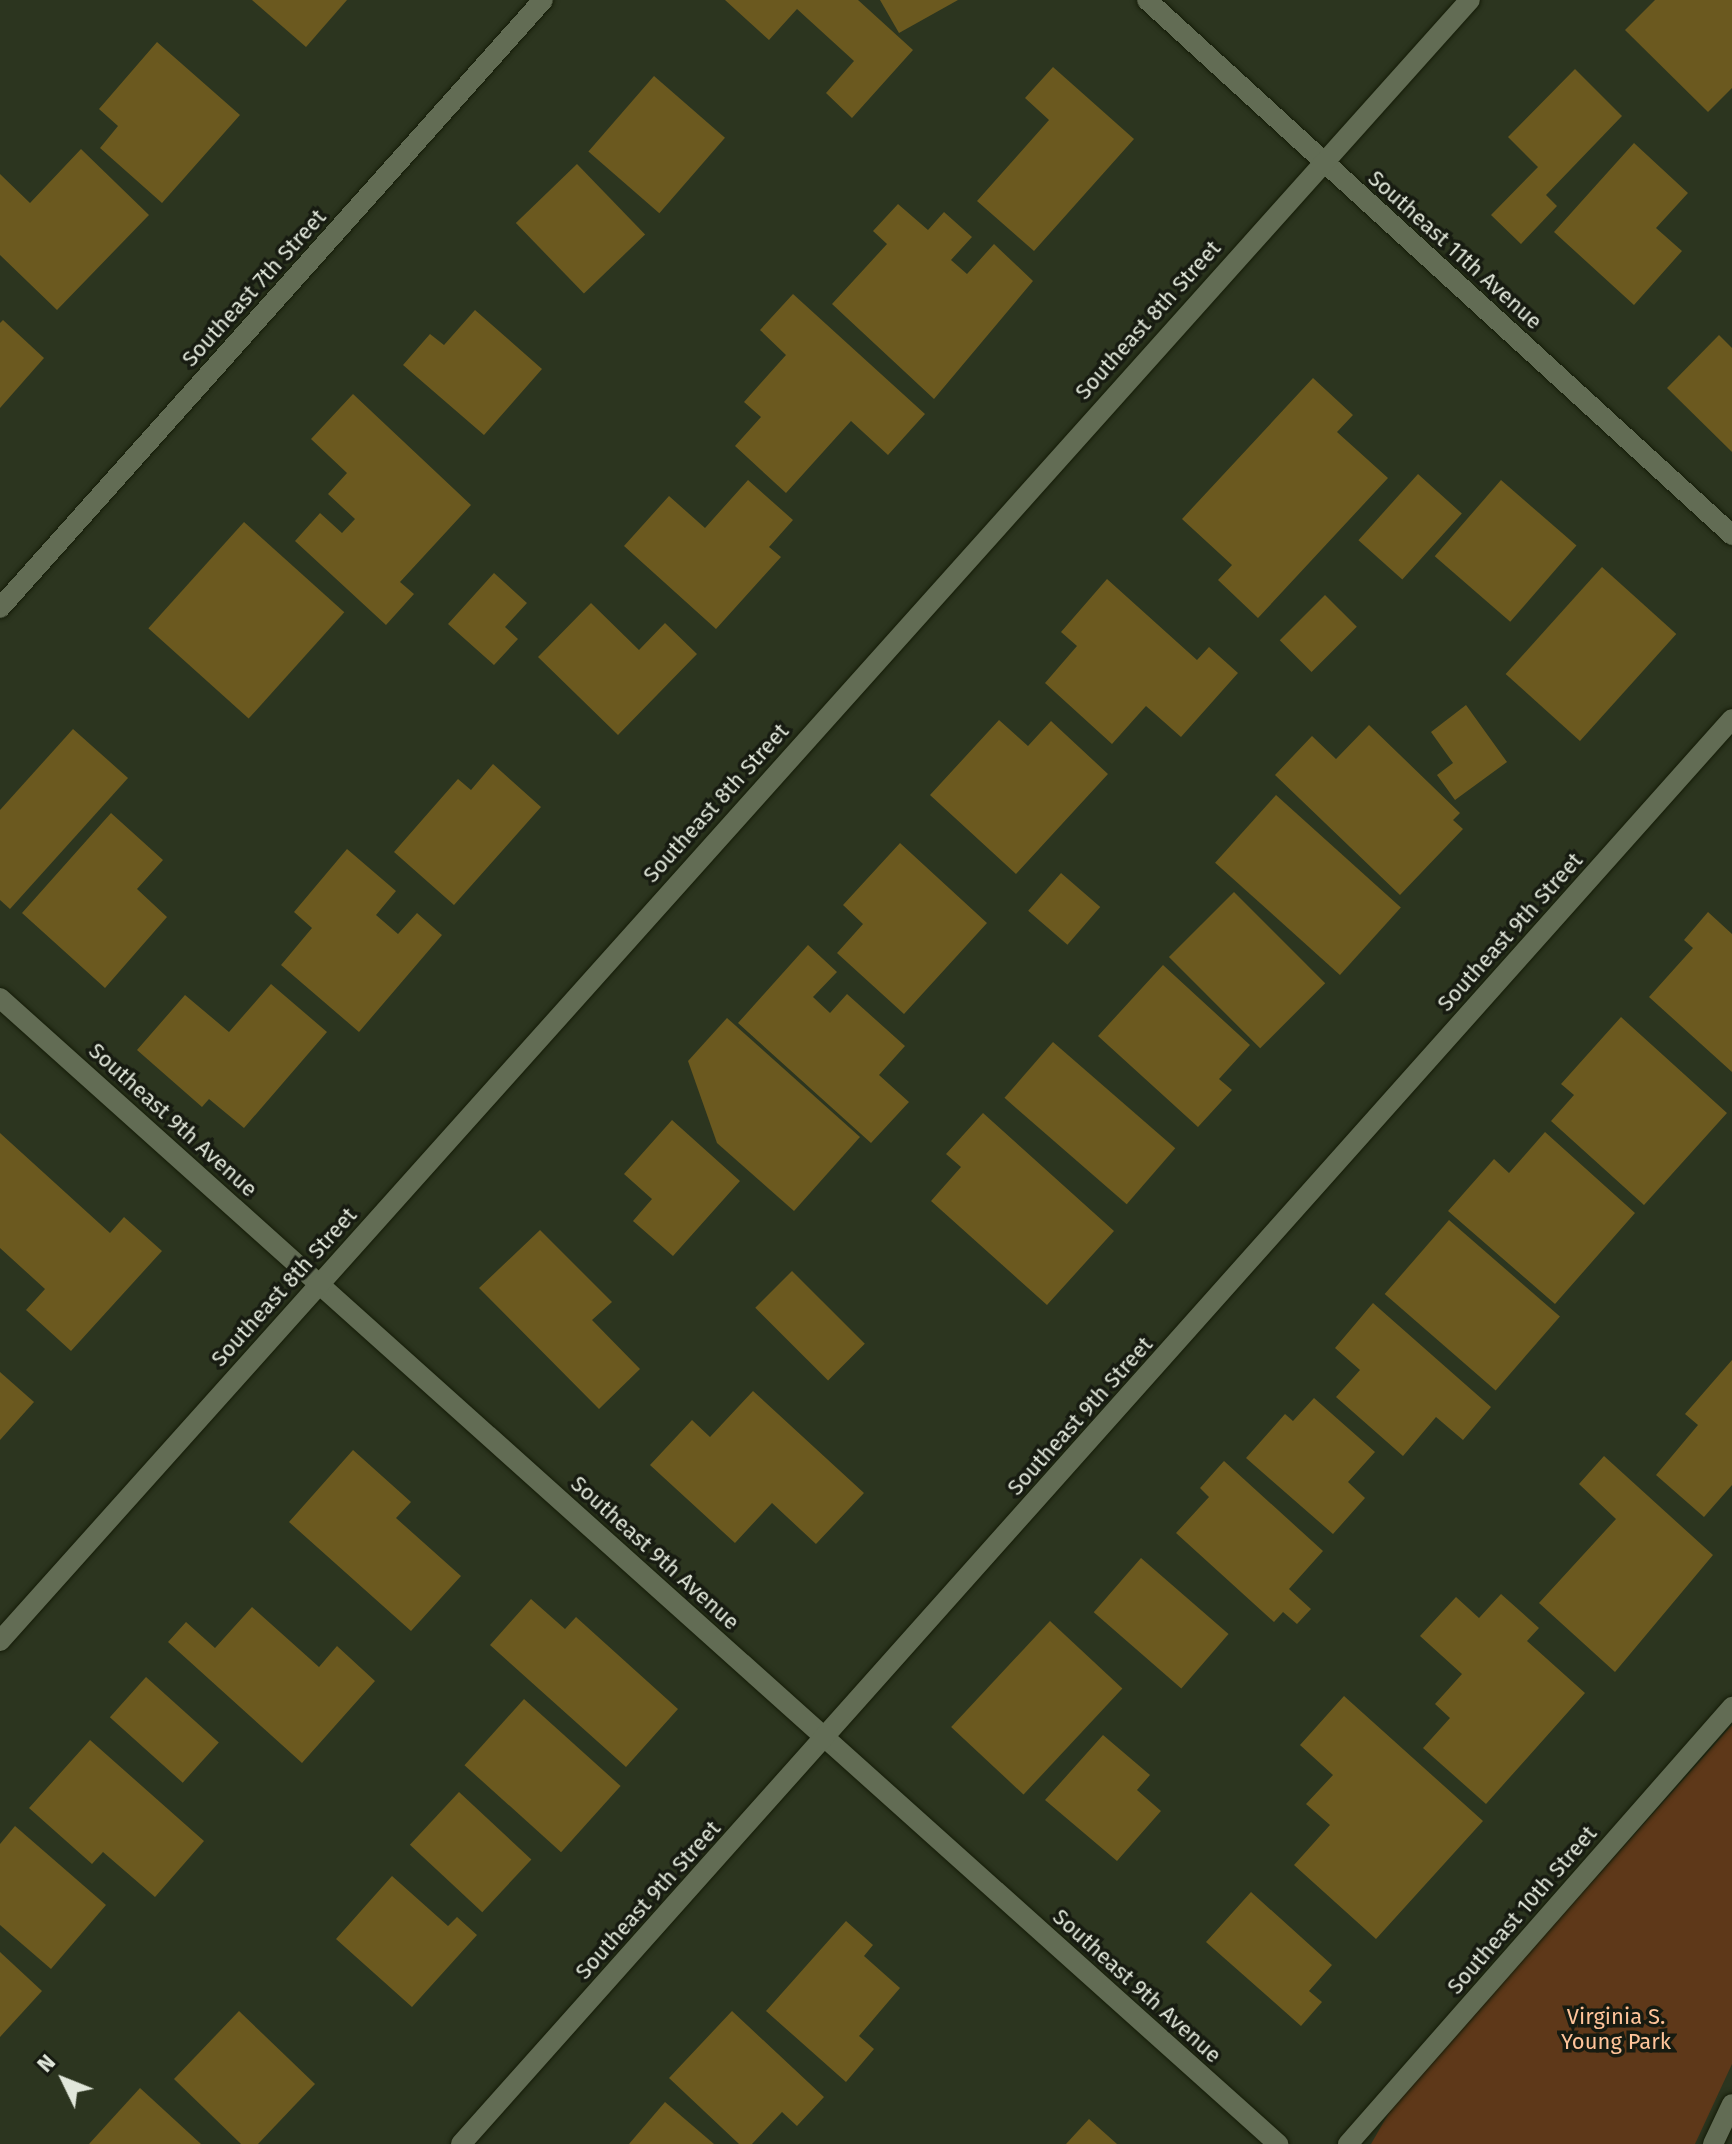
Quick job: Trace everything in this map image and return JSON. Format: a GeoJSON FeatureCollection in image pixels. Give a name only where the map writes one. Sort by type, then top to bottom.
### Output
{"type":"FeatureCollection","features":[{"type":"Feature","properties":{"kind":"street","name":"Southeast 7th Street"},"geometry":{"type":"LineString","coordinates":[[0,608],[543,0]]}},
{"type":"Feature","properties":{"kind":"street","name":"Southeast 11th Avenue"},"geometry":{"type":"LineString","coordinates":[[1147,0],[1732,535]]}},
{"type":"Feature","properties":{"kind":"street","name":"Southeast 8th Street"},"geometry":{"type":"LineString","coordinates":[[0,1641],[1322,160],[1470,0]]}},
{"type":"Feature","properties":{"kind":"street","name":"Southeast 9th Street"},"geometry":{"type":"LineString","coordinates":[[461,2144],[1732,719]]}},
{"type":"Feature","properties":{"kind":"street","name":"Southeast 9th Avenue"},"geometry":{"type":"LineString","coordinates":[[0,998],[1278,2144]]}},
{"type":"Feature","properties":{"kind":"street","name":"Southeast 10th Street"},"geometry":{"type":"LineString","coordinates":[[1348,2144],[1732,1707]]}},
{"type":"Feature","properties":{"kind":"street"},"geometry":{"type":"LineString","coordinates":[[1713,2144],[1732,2104]]}},
{"type":"Feature","properties":{"kind":"green space","name":"Virginia S. Young Park"},"geometry":{"type":"Polygon","coordinates":[[[1732,1725],[1732,2064],[1695,2144],[1371,2144],[1394,2104],[1732,1725]]]}},
{"type":"Feature","properties":{"kind":"building"},"geometry":{"type":"Polygon","coordinates":[[[252,0],[347,0],[306,47],[252,0]]]}},
{"type":"Feature","properties":{"kind":"building"},"geometry":{"type":"Polygon","coordinates":[[[725,0],[858,0],[913,50],[852,118],[826,93],[854,61],[797,9],[769,40],[725,0]]]}},
{"type":"Feature","properties":{"kind":"building"},"geometry":{"type":"Polygon","coordinates":[[[880,0],[958,0],[899,33],[880,0]]]}},
{"type":"Feature","properties":{"kind":"building"},"geometry":{"type":"Polygon","coordinates":[[[1655,0],[1732,0],[1732,88],[1708,112],[1625,30],[1655,0]]]}},
{"type":"Feature","properties":{"kind":"building"},"geometry":{"type":"Polygon","coordinates":[[[157,42],[240,115],[162,203],[100,148],[118,126],[99,109],[157,42]]]}},
{"type":"Feature","properties":{"kind":"building"},"geometry":{"type":"Polygon","coordinates":[[[1053,67],[1134,139],[1034,251],[977,201],[1049,120],[1025,98],[1053,67]]]}},
{"type":"Feature","properties":{"kind":"building"},"geometry":{"type":"Polygon","coordinates":[[[1575,69],[1622,116],[1546,195],[1557,206],[1521,244],[1491,215],[1538,167],[1508,137],[1575,69]]]}},
{"type":"Feature","properties":{"kind":"building"},"geometry":{"type":"Polygon","coordinates":[[[654,76],[725,138],[659,213],[588,151],[654,76]]]}},
{"type":"Feature","properties":{"kind":"building"},"geometry":{"type":"Polygon","coordinates":[[[1634,143],[1688,193],[1656,228],[1682,251],[1634,305],[1554,232],[1634,143]]]}},
{"type":"Feature","properties":{"kind":"building"},"geometry":{"type":"Polygon","coordinates":[[[81,149],[149,215],[57,310],[0,255],[0,174],[30,203],[81,149]]]}},
{"type":"Feature","properties":{"kind":"building"},"geometry":{"type":"Polygon","coordinates":[[[577,164],[645,234],[584,294],[516,223],[577,164]]]}},
{"type":"Feature","properties":{"kind":"building"},"geometry":{"type":"Polygon","coordinates":[[[898,204],[928,230],[944,212],[972,237],[951,260],[967,274],[994,244],[1033,281],[934,399],[832,304],[887,244],[873,231],[898,204]]]}},
{"type":"Feature","properties":{"kind":"building"},"geometry":{"type":"Polygon","coordinates":[[[793,294],[925,414],[888,455],[851,421],[786,493],[735,446],[761,417],[744,402],[786,355],[760,330],[793,294]]]}},
{"type":"Feature","properties":{"kind":"building"},"geometry":{"type":"Polygon","coordinates":[[[475,310],[542,369],[484,435],[403,365],[430,334],[444,345],[475,310]]]}},
{"type":"Feature","properties":{"kind":"building"},"geometry":{"type":"Polygon","coordinates":[[[3,320],[44,358],[0,408],[0,323],[3,320]]]}},
{"type":"Feature","properties":{"kind":"building"},"geometry":{"type":"Polygon","coordinates":[[[1719,335],[1732,348],[1732,452],[1667,388],[1719,335]]]}},
{"type":"Feature","properties":{"kind":"building"},"geometry":{"type":"Polygon","coordinates":[[[1313,378],[1353,415],[1337,432],[1388,478],[1258,618],[1218,580],[1232,565],[1182,519],[1313,378]]]}},
{"type":"Feature","properties":{"kind":"building"},"geometry":{"type":"Polygon","coordinates":[[[353,394],[471,505],[400,582],[414,594],[386,625],[295,541],[320,513],[342,533],[355,519],[328,494],[347,473],[311,439],[353,394]]]}},
{"type":"Feature","properties":{"kind":"building"},"geometry":{"type":"Polygon","coordinates":[[[1418,474],[1462,513],[1402,580],[1358,540],[1418,474]]]}},
{"type":"Feature","properties":{"kind":"building"},"geometry":{"type":"Polygon","coordinates":[[[748,480],[793,520],[769,547],[781,557],[716,629],[624,546],[669,496],[705,528],[748,480]]]}},
{"type":"Feature","properties":{"kind":"building"},"geometry":{"type":"Polygon","coordinates":[[[1501,480],[1576,546],[1510,622],[1435,556],[1501,480]]]}},
{"type":"Feature","properties":{"kind":"building"},"geometry":{"type":"Polygon","coordinates":[[[244,522],[344,612],[249,719],[148,628],[244,522]]]}},
{"type":"Feature","properties":{"kind":"building"},"geometry":{"type":"Polygon","coordinates":[[[1602,567],[1676,634],[1580,741],[1506,674],[1602,567]]]}},
{"type":"Feature","properties":{"kind":"building"},"geometry":{"type":"Polygon","coordinates":[[[494,573],[527,603],[505,627],[518,639],[494,665],[448,624],[494,573]]]}},
{"type":"Feature","properties":{"kind":"building"},"geometry":{"type":"Polygon","coordinates":[[[1107,579],[1197,660],[1209,647],[1238,673],[1181,737],[1146,706],[1112,744],[1045,683],[1077,646],[1061,632],[1107,579]]]}},
{"type":"Feature","properties":{"kind":"building"},"geometry":{"type":"Polygon","coordinates":[[[1325,595],[1357,627],[1312,672],[1280,640],[1325,595]]]}},
{"type":"Feature","properties":{"kind":"building"},"geometry":{"type":"Polygon","coordinates":[[[591,603],[639,650],[665,623],[697,654],[618,735],[538,657],[591,603]]]}},
{"type":"Feature","properties":{"kind":"building"},"geometry":{"type":"Polygon","coordinates":[[[1466,705],[1507,762],[1455,800],[1437,775],[1453,763],[1431,732],[1466,705]]]}},
{"type":"Feature","properties":{"kind":"building"},"geometry":{"type":"Polygon","coordinates":[[[999,720],[1028,746],[1051,721],[1108,774],[1016,874],[930,795],[999,720]]]}},
{"type":"Feature","properties":{"kind":"building"},"geometry":{"type":"Polygon","coordinates":[[[1369,725],[1460,813],[1453,820],[1463,829],[1400,895],[1275,775],[1312,736],[1336,759],[1369,725]]]}},
{"type":"Feature","properties":{"kind":"building"},"geometry":{"type":"Polygon","coordinates":[[[73,729],[128,778],[10,909],[0,900],[0,810],[73,729]]]}},
{"type":"Feature","properties":{"kind":"building"},"geometry":{"type":"Polygon","coordinates":[[[493,764],[541,807],[454,905],[394,852],[458,779],[471,790],[493,764]]]}},
{"type":"Feature","properties":{"kind":"building"},"geometry":{"type":"Polygon","coordinates":[[[1276,795],[1401,907],[1340,975],[1215,863],[1276,795]]]}},
{"type":"Feature","properties":{"kind":"building"},"geometry":{"type":"Polygon","coordinates":[[[111,813],[163,860],[137,889],[167,917],[105,988],[22,913],[111,813]]]}},
{"type":"Feature","properties":{"kind":"building"},"geometry":{"type":"Polygon","coordinates":[[[900,843],[987,923],[904,1014],[837,953],[863,924],[843,905],[900,843]]]}},
{"type":"Feature","properties":{"kind":"building"},"geometry":{"type":"Polygon","coordinates":[[[347,849],[396,891],[376,915],[398,934],[417,913],[442,935],[359,1032],[281,965],[312,928],[294,912],[347,849]]]}},
{"type":"Feature","properties":{"kind":"building"},"geometry":{"type":"Polygon","coordinates":[[[1061,873],[1100,907],[1067,945],[1028,911],[1061,873]]]}},
{"type":"Feature","properties":{"kind":"building"},"geometry":{"type":"Polygon","coordinates":[[[1234,892],[1325,983],[1260,1048],[1169,957],[1234,892]]]}},
{"type":"Feature","properties":{"kind":"building"},"geometry":{"type":"Polygon","coordinates":[[[1708,912],[1732,934],[1732,1072],[1649,997],[1693,948],[1684,940],[1708,912]]]}},
{"type":"Feature","properties":{"kind":"building"},"geometry":{"type":"Polygon","coordinates":[[[808,945],[837,972],[813,997],[830,1013],[847,994],[905,1046],[879,1075],[909,1102],[871,1143],[738,1023],[808,945]]]}},
{"type":"Feature","properties":{"kind":"building"},"geometry":{"type":"Polygon","coordinates":[[[1163,965],[1250,1045],[1219,1079],[1232,1090],[1198,1127],[1098,1036],[1163,965]]]}},
{"type":"Feature","properties":{"kind":"building"},"geometry":{"type":"Polygon","coordinates":[[[271,984],[327,1032],[244,1128],[209,1099],[202,1107],[137,1050],[185,995],[229,1032],[271,984]]]}},
{"type":"Feature","properties":{"kind":"building"},"geometry":{"type":"Polygon","coordinates":[[[1621,1017],[1727,1113],[1644,1205],[1551,1121],[1574,1095],[1561,1084],[1621,1017]]]}},
{"type":"Feature","properties":{"kind":"building"},"geometry":{"type":"Polygon","coordinates":[[[727,1018],[860,1137],[794,1211],[717,1143],[688,1061],[727,1018]]]}},
{"type":"Feature","properties":{"kind":"building"},"geometry":{"type":"Polygon","coordinates":[[[1053,1042],[1175,1148],[1127,1204],[1004,1098],[1053,1042]]]}},
{"type":"Feature","properties":{"kind":"building"},"geometry":{"type":"Polygon","coordinates":[[[983,1113],[1114,1231],[1047,1305],[931,1201],[961,1167],[946,1154],[983,1113]]]}},
{"type":"Feature","properties":{"kind":"building"},"geometry":{"type":"Polygon","coordinates":[[[672,1120],[740,1181],[673,1256],[633,1221],[652,1199],[624,1174],[672,1120]]]}},
{"type":"Feature","properties":{"kind":"building"},"geometry":{"type":"Polygon","coordinates":[[[1545,1132],[1635,1213],[1555,1304],[1448,1211],[1494,1159],[1509,1173],[1545,1132]]]}},
{"type":"Feature","properties":{"kind":"building"},"geometry":{"type":"Polygon","coordinates":[[[0,1133],[110,1233],[124,1217],[162,1251],[71,1351],[26,1310],[45,1289],[0,1248],[0,1133]]]}},
{"type":"Feature","properties":{"kind":"building"},"geometry":{"type":"Polygon","coordinates":[[[1449,1220],[1560,1316],[1496,1390],[1385,1294],[1449,1220]]]}},
{"type":"Feature","properties":{"kind":"building"},"geometry":{"type":"Polygon","coordinates":[[[540,1230],[612,1302],[592,1320],[640,1369],[599,1409],[479,1288],[540,1230]]]}},
{"type":"Feature","properties":{"kind":"building"},"geometry":{"type":"Polygon","coordinates":[[[792,1271],[865,1344],[828,1381],[755,1308],[792,1271]]]}},
{"type":"Feature","properties":{"kind":"building"},"geometry":{"type":"Polygon","coordinates":[[[1373,1303],[1491,1407],[1463,1440],[1436,1417],[1403,1456],[1336,1397],[1360,1370],[1335,1348],[1373,1303]]]}},
{"type":"Feature","properties":{"kind":"building"},"geometry":{"type":"Polygon","coordinates":[[[1732,1360],[1732,1485],[1704,1517],[1656,1475],[1698,1425],[1685,1414],[1732,1360]]]}},
{"type":"Feature","properties":{"kind":"building"},"geometry":{"type":"Polygon","coordinates":[[[0,1372],[34,1402],[0,1440],[0,1372]]]}},
{"type":"Feature","properties":{"kind":"building"},"geometry":{"type":"Polygon","coordinates":[[[753,1391],[864,1493],[816,1544],[772,1503],[735,1543],[650,1465],[692,1420],[710,1437],[753,1391]]]}},
{"type":"Feature","properties":{"kind":"building"},"geometry":{"type":"Polygon","coordinates":[[[1314,1398],[1375,1452],[1348,1482],[1365,1498],[1333,1534],[1246,1458],[1285,1414],[1293,1421],[1314,1398]]]}},
{"type":"Feature","properties":{"kind":"building"},"geometry":{"type":"Polygon","coordinates":[[[353,1450],[411,1502],[396,1518],[461,1576],[411,1631],[289,1522],[353,1450]]]}},
{"type":"Feature","properties":{"kind":"building"},"geometry":{"type":"Polygon","coordinates":[[[1604,1456],[1713,1555],[1615,1672],[1539,1603],[1616,1519],[1579,1484],[1604,1456]]]}},
{"type":"Feature","properties":{"kind":"building"},"geometry":{"type":"Polygon","coordinates":[[[1224,1461],[1323,1551],[1289,1589],[1311,1609],[1297,1624],[1283,1612],[1274,1622],[1176,1533],[1209,1497],[1200,1488],[1224,1461]]]}},
{"type":"Feature","properties":{"kind":"building"},"geometry":{"type":"Polygon","coordinates":[[[1141,1558],[1229,1634],[1181,1688],[1094,1612],[1141,1558]]]}},
{"type":"Feature","properties":{"kind":"building"},"geometry":{"type":"Polygon","coordinates":[[[1501,1594],[1539,1628],[1527,1641],[1585,1693],[1486,1804],[1423,1748],[1450,1718],[1435,1704],[1462,1674],[1420,1636],[1456,1597],[1479,1618],[1501,1594]]]}},
{"type":"Feature","properties":{"kind":"building"},"geometry":{"type":"Polygon","coordinates":[[[531,1599],[565,1629],[576,1617],[678,1709],[626,1767],[490,1645],[531,1599]]]}},
{"type":"Feature","properties":{"kind":"building"},"geometry":{"type":"Polygon","coordinates":[[[252,1607],[319,1667],[337,1646],[375,1681],[302,1763],[168,1642],[186,1622],[215,1648],[252,1607]]]}},
{"type":"Feature","properties":{"kind":"building"},"geometry":{"type":"Polygon","coordinates":[[[1050,1621],[1122,1689],[1024,1795],[951,1727],[1050,1621]]]}},
{"type":"Feature","properties":{"kind":"building"},"geometry":{"type":"Polygon","coordinates":[[[146,1677],[219,1743],[183,1783],[110,1717],[146,1677]]]}},
{"type":"Feature","properties":{"kind":"building"},"geometry":{"type":"Polygon","coordinates":[[[1344,1696],[1483,1821],[1376,1939],[1294,1865],[1330,1825],[1306,1804],[1333,1775],[1300,1745],[1344,1696]]]}},
{"type":"Feature","properties":{"kind":"building"},"geometry":{"type":"Polygon","coordinates":[[[524,1699],[621,1786],[561,1852],[464,1765],[524,1699]]]}},
{"type":"Feature","properties":{"kind":"building"},"geometry":{"type":"Polygon","coordinates":[[[1103,1735],[1150,1775],[1137,1790],[1161,1811],[1117,1861],[1045,1800],[1103,1735]]]}},
{"type":"Feature","properties":{"kind":"building"},"geometry":{"type":"Polygon","coordinates":[[[90,1740],[204,1841],[155,1897],[103,1852],[92,1864],[29,1808],[90,1740]]]}},
{"type":"Feature","properties":{"kind":"building"},"geometry":{"type":"Polygon","coordinates":[[[459,1792],[531,1860],[482,1912],[410,1845],[459,1792]]]}},
{"type":"Feature","properties":{"kind":"building"},"geometry":{"type":"Polygon","coordinates":[[[15,1826],[106,1905],[51,1969],[0,1925],[0,1844],[15,1826]]]}},
{"type":"Feature","properties":{"kind":"building"},"geometry":{"type":"Polygon","coordinates":[[[392,1876],[448,1926],[457,1917],[477,1935],[412,2007],[336,1939],[392,1876]]]}},
{"type":"Feature","properties":{"kind":"building"},"geometry":{"type":"Polygon","coordinates":[[[1251,1892],[1332,1965],[1309,1991],[1322,2002],[1301,2026],[1206,1942],[1251,1892]]]}},
{"type":"Feature","properties":{"kind":"building"},"geometry":{"type":"Polygon","coordinates":[[[846,1921],[873,1945],[864,1956],[900,1988],[859,2036],[874,2049],[846,2082],[766,2011],[846,1921]]]}},
{"type":"Feature","properties":{"kind":"building"},"geometry":{"type":"Polygon","coordinates":[[[0,1952],[42,1991],[0,2037],[0,1952]]]}},
{"type":"Feature","properties":{"kind":"building"},"geometry":{"type":"Polygon","coordinates":[[[239,2011],[315,2084],[258,2144],[241,2144],[174,2079],[239,2011]]]}},
{"type":"Feature","properties":{"kind":"building"},"geometry":{"type":"Polygon","coordinates":[[[732,2011],[824,2097],[797,2126],[782,2112],[752,2144],[739,2144],[669,2078],[732,2011]]]}},
{"type":"Feature","properties":{"kind":"building"},"geometry":{"type":"Polygon","coordinates":[[[140,2088],[201,2144],[89,2144],[140,2088]]]}},
{"type":"Feature","properties":{"kind":"building"},"geometry":{"type":"Polygon","coordinates":[[[665,2102],[714,2144],[629,2144],[665,2102]]]}},
{"type":"Feature","properties":{"kind":"building"},"geometry":{"type":"Polygon","coordinates":[[[1089,2119],[1117,2144],[1066,2144],[1089,2119]]]}}]}
